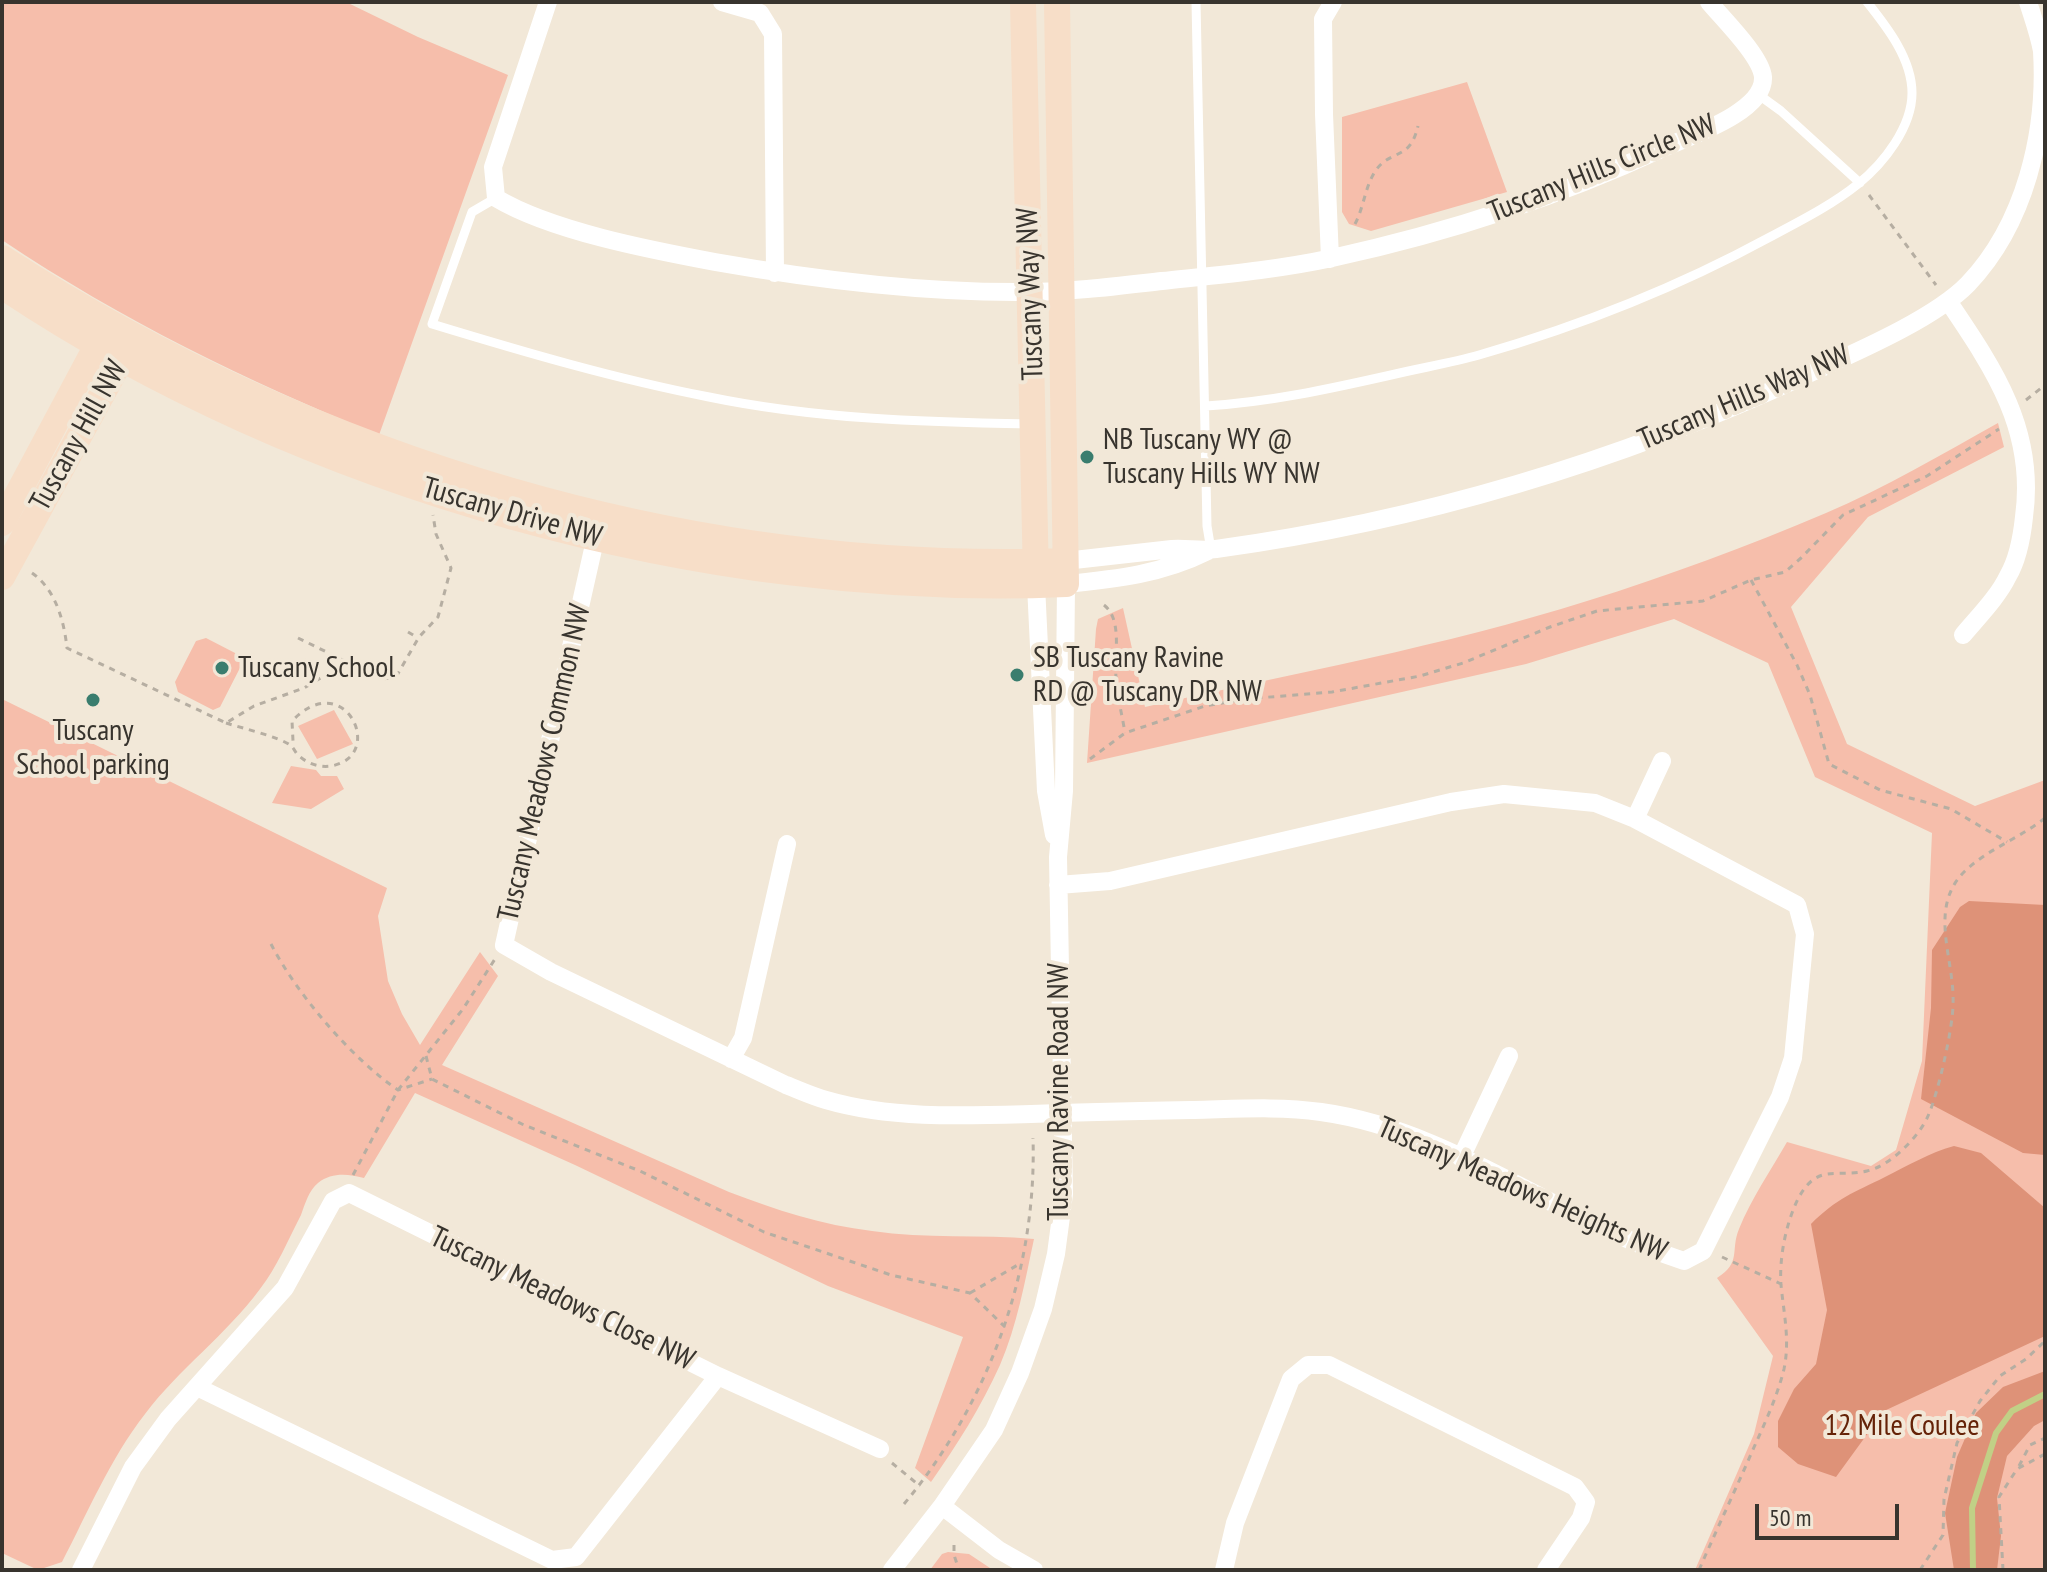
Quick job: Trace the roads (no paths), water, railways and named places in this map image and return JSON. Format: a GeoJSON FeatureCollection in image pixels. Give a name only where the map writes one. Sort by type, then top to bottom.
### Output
{"type":"FeatureCollection","features":[{"type":"Feature","properties":{"kind":"street"},"geometry":{"type":"LineString","coordinates":[[496,198],[493,167],[548,2]]}},
{"type":"Feature","properties":{"kind":"street"},"geometry":{"type":"LineString","coordinates":[[722,2],[760,13],[773,34],[775,273]]}},
{"type":"Feature","properties":{"kind":"street","name":"Tuscany Way NW"},"geometry":{"type":"LineString","coordinates":[[1023,2],[1036,573]]}},
{"type":"Feature","properties":{"kind":"street","name":"Tuscany Way NW"},"geometry":{"type":"LineString","coordinates":[[1057,2],[1065,572]]}},
{"type":"Feature","properties":{"kind":"street"},"geometry":{"type":"LineString","coordinates":[[1330,259],[1323,19],[1333,2]]}},
{"type":"Feature","properties":{"kind":"street"},"geometry":{"type":"LineString","coordinates":[[1709,2],[1754,57],[1763,76],[1759,95]]}},
{"type":"Feature","properties":{"kind":"street","name":"Tuscany Hills Way NW"},"geometry":{"type":"LineString","coordinates":[[1065,572],[1115,579],[1177,566],[1211,550],[1400,515],[1500,490],[1704,420],[1889,334],[1948,301],[1969,282],[2003,238],[2036,162],[2042,134],[2045,79],[2042,51],[2028,2]]}},
{"type":"Feature","properties":{"kind":"street","name":"Tuscany Hills Circle NW"},"geometry":{"type":"LineString","coordinates":[[496,198],[514,209],[572,229],[672,254],[775,273],[886,286],[1061,291],[1201,277],[1330,259],[1486,217],[1596,178],[1738,113],[1759,95]]}},
{"type":"Feature","properties":{"kind":"street","name":"Tuscany Drive NW"},"geometry":{"type":"LineString","coordinates":[[2,258],[103,334]]}},
{"type":"Feature","properties":{"kind":"street","name":"Tuscany Drive NW"},"geometry":{"type":"LineString","coordinates":[[2,286],[103,334],[264,427],[431,491],[598,527],[715,537],[816,551],[945,561],[1036,573],[1065,572]]}},
{"type":"Feature","properties":{"kind":"street"},"geometry":{"type":"LineString","coordinates":[[1948,301],[1997,376],[2013,413],[2020,436],[2026,483],[2022,531],[2008,577],[1963,635]]}},
{"type":"Feature","properties":{"kind":"street","name":"Tuscany Hill NW"},"geometry":{"type":"LineString","coordinates":[[2,523],[103,334]]}},
{"type":"Feature","properties":{"kind":"street","name":"Tuscany Drive NW"},"geometry":{"type":"LineString","coordinates":[[128,348],[359,441],[598,527]]}},
{"type":"Feature","properties":{"kind":"street","name":"Tuscany Hill NW"},"geometry":{"type":"LineString","coordinates":[[2,577],[128,348]]}},
{"type":"Feature","properties":{"kind":"street","name":"Tuscany Meadows Common NW"},"geometry":{"type":"LineString","coordinates":[[598,527],[504,945],[551,972],[731,1059],[825,1100],[860,1108],[926,1114],[1062,1113]]}},
{"type":"Feature","properties":{"kind":"street","name":"Tuscany Ravine Road NW"},"geometry":{"type":"LineString","coordinates":[[892,1570],[942,1506],[994,1430],[1011,1395],[1043,1309],[1056,1254],[1064,1194],[1058,857],[1064,791],[1065,572]]}},
{"type":"Feature","properties":{"kind":"street","name":"Tuscany Ravine Road NW"},"geometry":{"type":"LineString","coordinates":[[1036,573],[1046,791],[1058,857]]}},
{"type":"Feature","properties":{"kind":"street"},"geometry":{"type":"LineString","coordinates":[[1635,819],[1662,761]]}},
{"type":"Feature","properties":{"kind":"street","name":"Tuscany Meadows Heights NW"},"geometry":{"type":"LineString","coordinates":[[1058,885],[1110,881],[1451,802],[1504,794],[1595,803],[1635,819],[1797,905],[1805,934],[1793,1058],[1780,1097],[1703,1251],[1684,1261],[1645,1249],[1461,1158],[1392,1129],[1356,1118],[1277,1107],[1062,1113]]}},
{"type":"Feature","properties":{"kind":"street"},"geometry":{"type":"LineString","coordinates":[[731,1059],[743,1038],[787,844]]}},
{"type":"Feature","properties":{"kind":"street"},"geometry":{"type":"LineString","coordinates":[[1461,1158],[1509,1056]]}},
{"type":"Feature","properties":{"kind":"street","name":"Tuscany Meadows Close NW"},"geometry":{"type":"LineString","coordinates":[[349,1193],[718,1376],[576,1557],[552,1560],[197,1387],[285,1288],[333,1201],[349,1193]]}},
{"type":"Feature","properties":{"kind":"street"},"geometry":{"type":"LineString","coordinates":[[1224,1570],[1235,1523],[1291,1379],[1308,1365],[1329,1365],[1575,1487],[1586,1502],[1581,1518],[1546,1570]]}},
{"type":"Feature","properties":{"kind":"street"},"geometry":{"type":"LineString","coordinates":[[718,1376],[880,1449]]}},
{"type":"Feature","properties":{"kind":"street"},"geometry":{"type":"LineString","coordinates":[[81,1570],[133,1467],[168,1419],[197,1387]]}},
{"type":"Feature","properties":{"kind":"street"},"geometry":{"type":"LineString","coordinates":[[942,1506],[999,1550],[1034,1570]]}},
{"type":"Feature","properties":{"kind":"lane"},"geometry":{"type":"LineString","coordinates":[[1196,2],[1207,526],[1211,550]]}},
{"type":"Feature","properties":{"kind":"lane"},"geometry":{"type":"LineString","coordinates":[[1206,406],[1288,397],[1463,359],[1609,313],[1731,259],[1822,209],[1860,183],[1891,150],[1906,121],[1912,93],[1906,66],[1891,32],[1867,2]]}},
{"type":"Feature","properties":{"kind":"lane"},"geometry":{"type":"LineString","coordinates":[[1759,95],[1860,183]]}},
{"type":"Feature","properties":{"kind":"lane"},"geometry":{"type":"LineString","coordinates":[[496,198],[472,212],[432,324],[557,362],[711,398],[882,421],[1034,424]]}},
{"type":"Feature","properties":{"kind":"waterway"},"geometry":{"type":"LineString","coordinates":[[1973,1570],[1972,1508],[1996,1433],[2012,1411],[2045,1394]]}},
{"type":"Feature","properties":{"kind":"place","name":"NB Tuscany WY @ Tuscany Hills WY NW"},"geometry":{"type":"Point","coordinates":[1087,457]}},
{"type":"Feature","properties":{"kind":"place","name":"Tuscany School"},"geometry":{"type":"Point","coordinates":[222,668]}},
{"type":"Feature","properties":{"kind":"place","name":"SB Tuscany Ravine RD @ Tuscany DR NW"},"geometry":{"type":"Point","coordinates":[1017,675]}},
{"type":"Feature","properties":{"kind":"place","name":"Tuscany School parking"},"geometry":{"type":"Point","coordinates":[93,700]}},
{"type":"Feature","properties":{"kind":"park label","name":"12 Mile Coulee"},"geometry":{"type":"Point","coordinates":[1902,1426]}}]}
